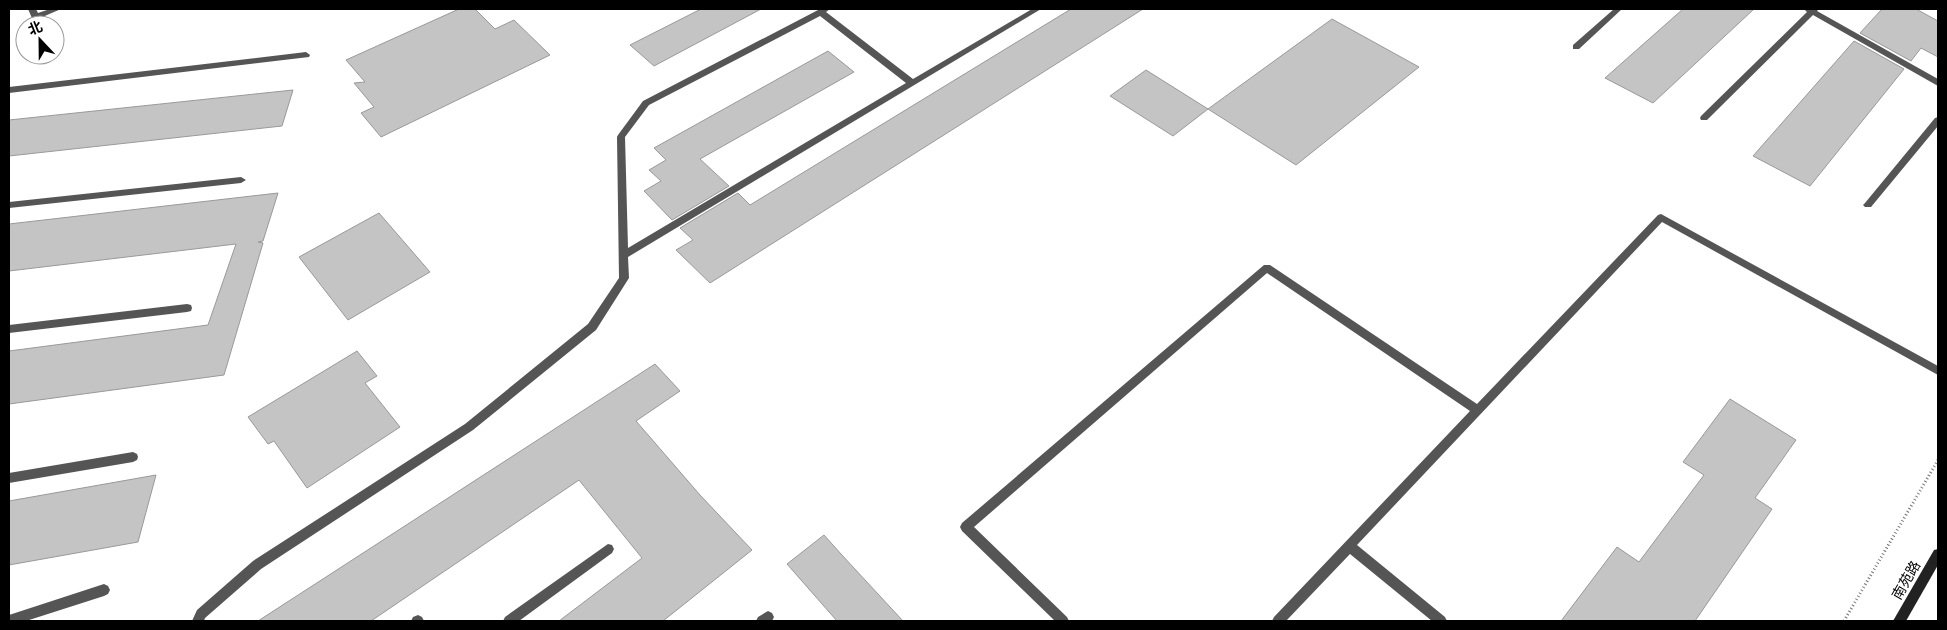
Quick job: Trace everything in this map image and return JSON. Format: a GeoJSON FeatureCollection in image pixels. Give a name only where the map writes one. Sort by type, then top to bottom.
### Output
{"type":"FeatureCollection","features":[{"type":"Feature","properties":{"kind":"street","name":"南苑路"},"geometry":{"type":"LineString","coordinates":[[1899,621],[1938,554]]}},
{"type":"Feature","properties":{"kind":"lane"},"geometry":{"type":"LineString","coordinates":[[624,255],[1037,9]]}},
{"type":"Feature","properties":{"kind":"lane"},"geometry":{"type":"LineString","coordinates":[[1576,48],[1618,9]]}},
{"type":"Feature","properties":{"kind":"lane"},"geometry":{"type":"LineString","coordinates":[[1704,118],[1811,9],[1938,83]]}},
{"type":"Feature","properties":{"kind":"lane"},"geometry":{"type":"LineString","coordinates":[[198,621],[201,614],[257,565],[469,427],[592,326],[624,278],[621,137],[646,103],[823,10],[912,83]]}},
{"type":"Feature","properties":{"kind":"lane"},"geometry":{"type":"LineString","coordinates":[[9,90],[306,55]]}},
{"type":"Feature","properties":{"kind":"lane"},"geometry":{"type":"LineString","coordinates":[[1868,205],[1938,120]]}},
{"type":"Feature","properties":{"kind":"lane"},"geometry":{"type":"LineString","coordinates":[[9,206],[242,180]]}},
{"type":"Feature","properties":{"kind":"lane"},"geometry":{"type":"LineString","coordinates":[[1278,621],[1661,217],[1938,371]]}},
{"type":"Feature","properties":{"kind":"lane"},"geometry":{"type":"LineString","coordinates":[[1063,621],[966,527],[1267,268],[1478,411]]}},
{"type":"Feature","properties":{"kind":"lane"},"geometry":{"type":"LineString","coordinates":[[9,329],[187,308]]}},
{"type":"Feature","properties":{"kind":"lane"},"geometry":{"type":"LineString","coordinates":[[9,478],[133,457]]}},
{"type":"Feature","properties":{"kind":"lane"},"geometry":{"type":"LineString","coordinates":[[1349,546],[1441,621]]}},
{"type":"Feature","properties":{"kind":"lane"},"geometry":{"type":"LineString","coordinates":[[509,621],[608,549]]}},
{"type":"Feature","properties":{"kind":"lane"},"geometry":{"type":"LineString","coordinates":[[9,621],[104,590]]}},
{"type":"Feature","properties":{"kind":"path"},"geometry":{"type":"LineString","coordinates":[[1844,621],[1938,460]]}},
{"type":"Feature","properties":{"kind":"building"},"geometry":{"type":"Polygon","coordinates":[[[459,9],[475,9],[495,29],[514,20],[550,55],[381,137],[361,113],[374,107],[354,83],[365,82],[346,60],[459,9]]]}},
{"type":"Feature","properties":{"kind":"building"},"geometry":{"type":"Polygon","coordinates":[[[701,9],[761,9],[654,66],[630,45],[701,9]]]}},
{"type":"Feature","properties":{"kind":"building"},"geometry":{"type":"Polygon","coordinates":[[[1071,9],[1143,9],[710,283],[676,250],[693,240],[680,228],[738,193],[750,205],[1071,9]]]}},
{"type":"Feature","properties":{"kind":"building"},"geometry":{"type":"Polygon","coordinates":[[[1683,9],[1754,9],[1653,103],[1605,78],[1683,9]]]}},
{"type":"Feature","properties":{"kind":"building"},"geometry":{"type":"Polygon","coordinates":[[[1882,9],[1916,9],[1938,21],[1938,57],[1921,48],[1911,61],[1860,33],[1882,9]]]}},
{"type":"Feature","properties":{"kind":"building"},"geometry":{"type":"Polygon","coordinates":[[[1332,19],[1419,67],[1296,165],[1208,109],[1332,19]]]}},
{"type":"Feature","properties":{"kind":"building"},"geometry":{"type":"Polygon","coordinates":[[[1854,41],[1904,69],[1810,186],[1753,156],[1854,41]]]}},
{"type":"Feature","properties":{"kind":"building"},"geometry":{"type":"Polygon","coordinates":[[[828,51],[854,72],[700,159],[729,186],[672,220],[644,191],[661,181],[649,170],[666,160],[654,148],[828,51]]]}},
{"type":"Feature","properties":{"kind":"building"},"geometry":{"type":"Polygon","coordinates":[[[1146,70],[1208,109],[1173,136],[1110,96],[1146,70]]]}},
{"type":"Feature","properties":{"kind":"building"},"geometry":{"type":"Polygon","coordinates":[[[293,90],[282,126],[9,156],[9,120],[293,90]]]}},
{"type":"Feature","properties":{"kind":"building"},"geometry":{"type":"Polygon","coordinates":[[[278,193],[263,241],[258,242],[263,243],[224,375],[9,404],[9,351],[208,325],[236,244],[9,271],[9,224],[278,193]]]}},
{"type":"Feature","properties":{"kind":"building"},"geometry":{"type":"Polygon","coordinates":[[[379,213],[430,272],[348,320],[299,257],[379,213]]]}},
{"type":"Feature","properties":{"kind":"building"},"geometry":{"type":"Polygon","coordinates":[[[357,351],[377,376],[365,383],[400,427],[307,488],[274,441],[268,444],[248,417],[357,351]]]}},
{"type":"Feature","properties":{"kind":"building"},"geometry":{"type":"Polygon","coordinates":[[[655,364],[680,391],[636,421],[700,495],[752,550],[663,621],[559,621],[642,558],[579,480],[371,621],[258,621],[655,364]]]}},
{"type":"Feature","properties":{"kind":"building"},"geometry":{"type":"Polygon","coordinates":[[[1730,399],[1796,440],[1755,498],[1772,509],[1695,621],[1561,621],[1617,547],[1639,562],[1704,475],[1683,462],[1730,399]]]}},
{"type":"Feature","properties":{"kind":"building"},"geometry":{"type":"Polygon","coordinates":[[[156,475],[138,542],[9,565],[9,501],[156,475]]]}},
{"type":"Feature","properties":{"kind":"building"},"geometry":{"type":"Polygon","coordinates":[[[824,535],[903,621],[837,621],[787,564],[824,535]]]}}]}
